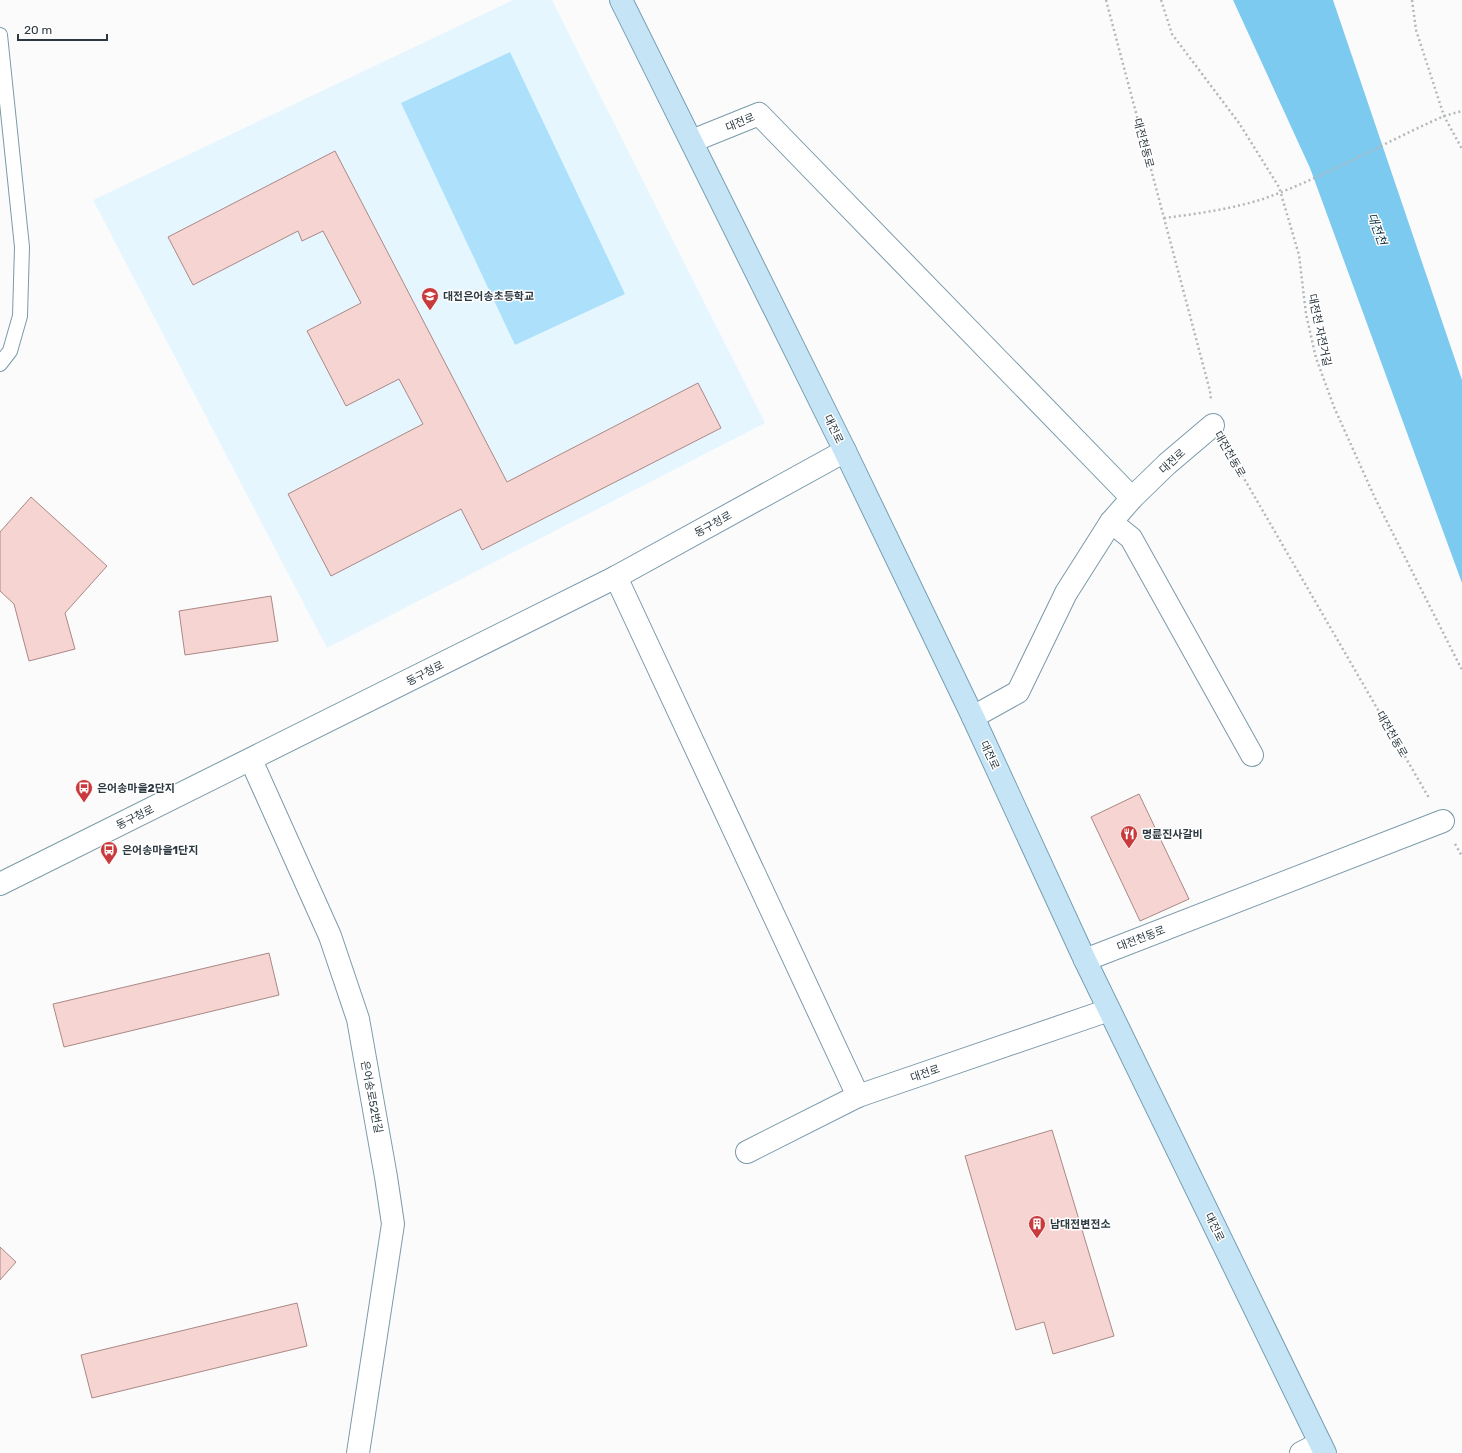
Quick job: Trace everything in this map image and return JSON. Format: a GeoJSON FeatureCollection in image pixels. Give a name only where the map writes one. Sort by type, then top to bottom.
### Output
{"type":"FeatureCollection","features":[{"type":"Feature","properties":{"kind":"main road","name":"대전로"},"geometry":{"type":"LineString","coordinates":[[621,0],[845,451],[973,717],[1085,960],[1323,1448]]}},
{"type":"Feature","properties":{"kind":"street","name":"대전로"},"geometry":{"type":"LineString","coordinates":[[692,141],[759,114],[1132,498]]}},
{"type":"Feature","properties":{"kind":"street","name":"대전로"},"geometry":{"type":"LineString","coordinates":[[973,717],[1018,692],[1066,593],[1111,522],[1132,498],[1167,464],[1213,425]]}},
{"type":"Feature","properties":{"kind":"street","name":"동구청로"},"geometry":{"type":"LineString","coordinates":[[0,884],[616,577],[845,451]]}},
{"type":"Feature","properties":{"kind":"street"},"geometry":{"type":"LineString","coordinates":[[1111,522],[1131,538],[1252,755]]}},
{"type":"Feature","properties":{"kind":"street"},"geometry":{"type":"LineString","coordinates":[[616,577],[858,1096]]}},
{"type":"Feature","properties":{"kind":"street","name":"은어송로52번길"},"geometry":{"type":"LineString","coordinates":[[251,760],[330,936],[358,1019],[385,1170],[393,1224],[358,1453]]}},
{"type":"Feature","properties":{"kind":"street","name":"대전천동로"},"geometry":{"type":"LineString","coordinates":[[1085,960],[1443,821]]}},
{"type":"Feature","properties":{"kind":"street","name":"대전로"},"geometry":{"type":"LineString","coordinates":[[747,1152],[858,1096],[1109,1010]]}},
{"type":"Feature","properties":{"kind":"street","name":"대전로"},"geometry":{"type":"LineString","coordinates":[[1301,1453],[1323,1448]]}},
{"type":"Feature","properties":{"kind":"lane"},"geometry":{"type":"LineString","coordinates":[[0,35],[22,247],[20,316],[10,351],[0,364]]}},
{"type":"Feature","properties":{"kind":"path","name":"대전천동로"},"geometry":{"type":"LineString","coordinates":[[1106,0],[1210,391],[1213,425],[1462,856]]}},
{"type":"Feature","properties":{"kind":"path","name":"대전천 자전거길"},"geometry":{"type":"LineString","coordinates":[[1161,0],[1172,34],[1239,123],[1281,192],[1299,255],[1306,314],[1316,358],[1334,407],[1375,498],[1462,670]]}},
{"type":"Feature","properties":{"kind":"path"},"geometry":{"type":"LineString","coordinates":[[1412,0],[1416,30],[1444,116],[1462,149]]}},
{"type":"Feature","properties":{"kind":"path"},"geometry":{"type":"LineString","coordinates":[[1164,218],[1198,214],[1261,199],[1281,192],[1444,116],[1462,112]]}},
{"type":"Feature","properties":{"kind":"shaded area","name":"대전은어송초등학교"},"geometry":{"type":"Polygon","coordinates":[[[513,0],[552,0],[765,423],[327,648],[93,200],[513,0]]]}},
{"type":"Feature","properties":{"kind":"shaded area"},"geometry":{"type":"Polygon","coordinates":[[[510,52],[625,294],[515,345],[401,103],[510,52]]]}},
{"type":"Feature","properties":{"kind":"water","name":"대전천"},"geometry":{"type":"Polygon","coordinates":[[[1233,0],[1333,0],[1462,380],[1462,583],[1310,168],[1233,0]]]}},
{"type":"Feature","properties":{"kind":"building"},"geometry":{"type":"Polygon","coordinates":[[[335,151],[507,482],[698,383],[721,428],[482,550],[461,509],[331,576],[288,494],[423,424],[399,379],[346,406],[307,331],[361,303],[323,231],[302,241],[298,231],[193,285],[168,237],[335,151]]]}},
{"type":"Feature","properties":{"kind":"building"},"geometry":{"type":"Polygon","coordinates":[[[31,497],[107,566],[65,613],[75,649],[29,661],[14,604],[0,591],[0,532],[31,497]]]}},
{"type":"Feature","properties":{"kind":"building"},"geometry":{"type":"Polygon","coordinates":[[[271,596],[278,641],[185,655],[179,611],[271,596]]]}},
{"type":"Feature","properties":{"kind":"building"},"geometry":{"type":"Polygon","coordinates":[[[1139,794],[1189,899],[1140,921],[1091,817],[1139,794]]]}},
{"type":"Feature","properties":{"kind":"building"},"geometry":{"type":"Polygon","coordinates":[[[269,953],[279,995],[64,1047],[53,1004],[269,953]]]}},
{"type":"Feature","properties":{"kind":"building","name":"남대전변전소"},"geometry":{"type":"Polygon","coordinates":[[[1052,1130],[1114,1336],[1053,1354],[1044,1322],[1016,1330],[965,1156],[1052,1130]]]}},
{"type":"Feature","properties":{"kind":"building"},"geometry":{"type":"Polygon","coordinates":[[[0,1247],[16,1262],[0,1280],[0,1247]]]}},
{"type":"Feature","properties":{"kind":"building"},"geometry":{"type":"Polygon","coordinates":[[[297,1303],[307,1346],[92,1398],[81,1355],[297,1303]]]}},
{"type":"Feature","properties":{"kind":"place","name":"대전은어송초등학교"},"geometry":{"type":"Point","coordinates":[430,311]}},
{"type":"Feature","properties":{"kind":"place","name":"은어송마을2단지"},"geometry":{"type":"Point","coordinates":[84,803]}},
{"type":"Feature","properties":{"kind":"place","name":"명륜진사갈비"},"geometry":{"type":"Point","coordinates":[1129,849]}},
{"type":"Feature","properties":{"kind":"place","name":"은어송마을1단지"},"geometry":{"type":"Point","coordinates":[109,865]}},
{"type":"Feature","properties":{"kind":"place","name":"남대전변전소"},"geometry":{"type":"Point","coordinates":[1037,1239]}}]}
